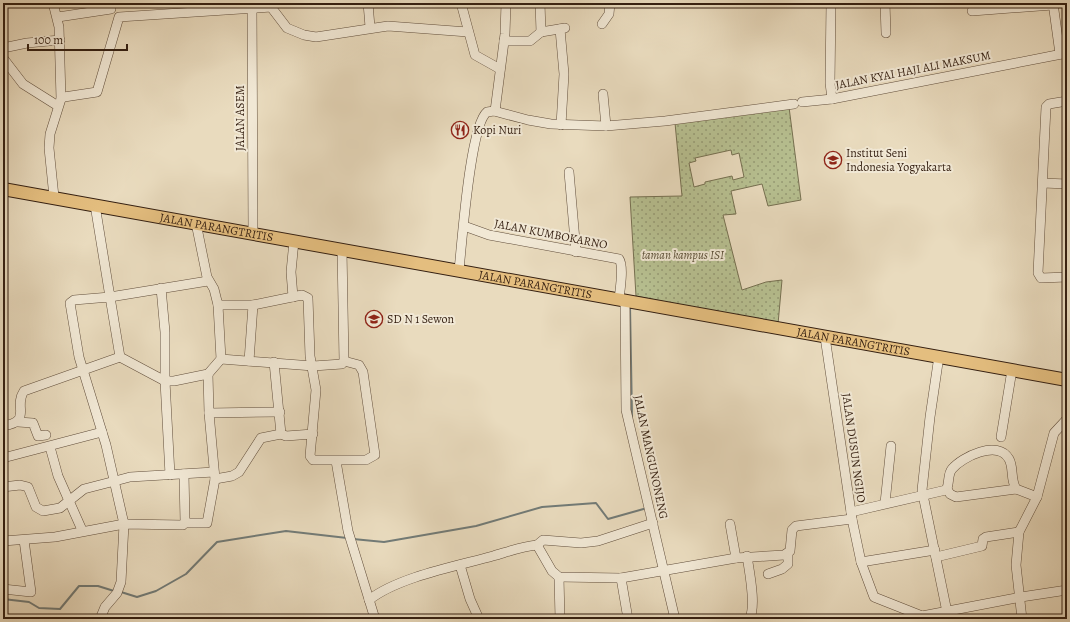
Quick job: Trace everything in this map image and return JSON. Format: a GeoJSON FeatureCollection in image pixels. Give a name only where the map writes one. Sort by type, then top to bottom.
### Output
{"type":"FeatureCollection","features":[{"type":"Feature","properties":{"kind":"main road","name":"JALAN PARANGTRITIS"},"geometry":{"type":"LineString","coordinates":[[3,188],[1067,380]]}},
{"type":"Feature","properties":{"kind":"street"},"geometry":{"type":"LineString","coordinates":[[53,3],[58,16],[60,40],[60,102],[49,142],[54,197]]}},
{"type":"Feature","properties":{"kind":"street"},"geometry":{"type":"LineString","coordinates":[[368,3],[370,28]]}},
{"type":"Feature","properties":{"kind":"street"},"geometry":{"type":"LineString","coordinates":[[461,3],[475,55],[500,69]]}},
{"type":"Feature","properties":{"kind":"street"},"geometry":{"type":"LineString","coordinates":[[495,111],[504,41],[506,3]]}},
{"type":"Feature","properties":{"kind":"street"},"geometry":{"type":"LineString","coordinates":[[540,3],[541,32]]}},
{"type":"Feature","properties":{"kind":"street"},"geometry":{"type":"LineString","coordinates":[[602,24],[609,14],[610,3]]}},
{"type":"Feature","properties":{"kind":"street","name":"JALAN KYAI HAJI ALI MAKSUM"},"geometry":{"type":"LineString","coordinates":[[831,3],[830,83],[832,99],[1064,53]]}},
{"type":"Feature","properties":{"kind":"street"},"geometry":{"type":"LineString","coordinates":[[885,3],[886,33]]}},
{"type":"Feature","properties":{"kind":"street"},"geometry":{"type":"LineString","coordinates":[[972,11],[1053,4],[1064,53]]}},
{"type":"Feature","properties":{"kind":"street"},"geometry":{"type":"LineString","coordinates":[[60,102],[67,96],[92,94],[97,92],[118,19],[121,16],[272,5],[287,28],[310,36],[323,37],[370,28],[404,26],[468,32]]}},
{"type":"Feature","properties":{"kind":"street"},"geometry":{"type":"LineString","coordinates":[[58,16],[111,6],[118,19]]}},
{"type":"Feature","properties":{"kind":"street","name":"JALAN ASEM"},"geometry":{"type":"LineString","coordinates":[[252,6],[253,234]]}},
{"type":"Feature","properties":{"kind":"street"},"geometry":{"type":"LineString","coordinates":[[504,41],[530,41],[541,32],[562,29],[564,74],[560,125]]}},
{"type":"Feature","properties":{"kind":"street"},"geometry":{"type":"LineString","coordinates":[[3,48],[27,43],[60,40]]}},
{"type":"Feature","properties":{"kind":"street"},"geometry":{"type":"LineString","coordinates":[[3,58],[24,84],[60,102]]}},
{"type":"Feature","properties":{"kind":"street"},"geometry":{"type":"LineString","coordinates":[[603,94],[606,126]]}},
{"type":"Feature","properties":{"kind":"street"},"geometry":{"type":"LineString","coordinates":[[459,270],[468,190],[479,126],[485,113],[495,111],[534,121],[560,125],[606,126],[672,120],[832,99]]}},
{"type":"Feature","properties":{"kind":"street"},"geometry":{"type":"LineString","coordinates":[[1067,101],[1049,104],[1046,107],[1039,276],[1048,279],[1067,277]]}},
{"type":"Feature","properties":{"kind":"street"},"geometry":{"type":"LineString","coordinates":[[569,172],[576,252]]}},
{"type":"Feature","properties":{"kind":"street"},"geometry":{"type":"LineString","coordinates":[[1043,183],[1067,184]]}},
{"type":"Feature","properties":{"kind":"street"},"geometry":{"type":"LineString","coordinates":[[96,205],[120,357]]}},
{"type":"Feature","properties":{"kind":"street"},"geometry":{"type":"LineString","coordinates":[[18,422],[24,391],[120,357],[165,381],[184,380],[208,374],[221,359],[218,305],[214,289],[208,281],[196,223]]}},
{"type":"Feature","properties":{"kind":"street","name":"JALAN KUMBOKARNO"},"geometry":{"type":"LineString","coordinates":[[464,226],[489,235],[620,260],[622,300]]}},
{"type":"Feature","properties":{"kind":"street"},"geometry":{"type":"LineString","coordinates":[[293,297],[291,272],[294,241]]}},
{"type":"Feature","properties":{"kind":"street"},"geometry":{"type":"LineString","coordinates":[[221,359],[312,366],[342,364],[344,361],[342,250]]}},
{"type":"Feature","properties":{"kind":"street"},"geometry":{"type":"LineString","coordinates":[[100,619],[105,607],[117,592],[121,582],[124,524],[102,432],[82,370],[70,302],[208,281]]}},
{"type":"Feature","properties":{"kind":"street"},"geometry":{"type":"LineString","coordinates":[[161,288],[165,332],[165,381],[170,474]]}},
{"type":"Feature","properties":{"kind":"street"},"geometry":{"type":"LineString","coordinates":[[218,305],[253,305],[306,296],[309,302],[309,340],[316,390],[310,456],[311,459],[336,461],[366,460],[375,454],[363,372],[359,365],[344,361]]}},
{"type":"Feature","properties":{"kind":"street","name":"JALAN MANGUNONENG"},"geometry":{"type":"LineString","coordinates":[[622,300],[626,410],[675,619]]}},
{"type":"Feature","properties":{"kind":"street"},"geometry":{"type":"LineString","coordinates":[[249,361],[253,305]]}},
{"type":"Feature","properties":{"kind":"street","name":"JALAN DUSUN NGIJO"},"geometry":{"type":"LineString","coordinates":[[825,337],[852,516],[861,562],[874,597],[922,618]]}},
{"type":"Feature","properties":{"kind":"street"},"geometry":{"type":"LineString","coordinates":[[939,356],[925,459],[923,495],[947,612]]}},
{"type":"Feature","properties":{"kind":"street"},"geometry":{"type":"LineString","coordinates":[[274,362],[281,434]]}},
{"type":"Feature","properties":{"kind":"street"},"geometry":{"type":"LineString","coordinates":[[1001,437],[1012,370]]}},
{"type":"Feature","properties":{"kind":"street"},"geometry":{"type":"LineString","coordinates":[[3,541],[60,536],[82,530],[124,524],[180,525],[185,523],[208,522],[214,476],[208,413],[208,374]]}},
{"type":"Feature","properties":{"kind":"street"},"geometry":{"type":"LineString","coordinates":[[208,413],[280,412]]}},
{"type":"Feature","properties":{"kind":"street"},"geometry":{"type":"LineString","coordinates":[[1022,619],[1021,597],[1016,565],[1019,532],[1037,497],[1052,439],[1058,428],[1067,418]]}},
{"type":"Feature","properties":{"kind":"street"},"geometry":{"type":"LineString","coordinates":[[3,426],[18,422],[33,423],[38,436],[46,435]]}},
{"type":"Feature","properties":{"kind":"street"},"geometry":{"type":"LineString","coordinates":[[3,458],[50,447],[102,432]]}},
{"type":"Feature","properties":{"kind":"street"},"geometry":{"type":"LineString","coordinates":[[3,487],[20,485],[28,488],[36,507],[41,511],[57,509],[69,502],[84,489],[130,477],[170,474],[232,476],[238,472],[261,438],[281,434],[286,436],[313,434]]}},
{"type":"Feature","properties":{"kind":"street"},"geometry":{"type":"LineString","coordinates":[[885,503],[891,446]]}},
{"type":"Feature","properties":{"kind":"street"},"geometry":{"type":"LineString","coordinates":[[50,447],[69,502],[82,530]]}},
{"type":"Feature","properties":{"kind":"street"},"geometry":{"type":"LineString","coordinates":[[1016,489],[1012,480],[1009,459],[1000,451],[992,450],[978,452],[954,468],[949,474],[947,489],[950,494],[956,497],[1016,489],[1037,497]]}},
{"type":"Feature","properties":{"kind":"street"},"geometry":{"type":"LineString","coordinates":[[336,461],[352,546],[376,619]]}},
{"type":"Feature","properties":{"kind":"street"},"geometry":{"type":"LineString","coordinates":[[184,474],[185,523]]}},
{"type":"Feature","properties":{"kind":"street"},"geometry":{"type":"LineString","coordinates":[[768,574],[786,567],[788,564],[792,530],[796,526],[852,516],[885,503],[947,489]]}},
{"type":"Feature","properties":{"kind":"street"},"geometry":{"type":"LineString","coordinates":[[369,600],[376,594],[406,581],[537,545],[543,540],[581,543],[598,541],[653,523]]}},
{"type":"Feature","properties":{"kind":"street"},"geometry":{"type":"LineString","coordinates":[[730,524],[736,558]]}},
{"type":"Feature","properties":{"kind":"street"},"geometry":{"type":"LineString","coordinates":[[861,562],[982,546],[983,539],[986,537],[1019,532]]}},
{"type":"Feature","properties":{"kind":"street"},"geometry":{"type":"LineString","coordinates":[[3,589],[31,592],[24,540]]}},
{"type":"Feature","properties":{"kind":"street"},"geometry":{"type":"LineString","coordinates":[[537,545],[552,571],[559,577],[621,578],[664,569],[747,556],[788,554]]}},
{"type":"Feature","properties":{"kind":"street"},"geometry":{"type":"LineString","coordinates":[[747,556],[752,605],[752,615],[749,619]]}},
{"type":"Feature","properties":{"kind":"street"},"geometry":{"type":"LineString","coordinates":[[460,565],[470,599],[479,619]]}},
{"type":"Feature","properties":{"kind":"street"},"geometry":{"type":"LineString","coordinates":[[559,577],[560,619]]}},
{"type":"Feature","properties":{"kind":"street"},"geometry":{"type":"LineString","coordinates":[[621,578],[628,619]]}},
{"type":"Feature","properties":{"kind":"street"},"geometry":{"type":"LineString","coordinates":[[922,618],[1021,597],[1067,590]]}},
{"type":"Feature","properties":{"kind":"green space"},"geometry":{"type":"Polygon","coordinates":[[[184,3],[246,3],[246,5],[184,10],[184,3]]]}},
{"type":"Feature","properties":{"kind":"green space","name":"taman kampus ISI"},"geometry":{"type":"Polygon","coordinates":[[[789,107],[801,200],[768,206],[762,184],[731,191],[736,214],[723,215],[742,290],[766,282],[782,280],[778,324],[636,296],[630,197],[682,196],[675,123],[789,107]],[[731,150],[695,158],[696,161],[689,163],[694,187],[705,184],[705,182],[732,176],[733,180],[744,177],[739,153],[732,155],[731,150]]]}},
{"type":"Feature","properties":{"kind":"waterway"},"geometry":{"type":"LineString","coordinates":[[630,306],[632,417]]}},
{"type":"Feature","properties":{"kind":"waterway"},"geometry":{"type":"LineString","coordinates":[[353,539],[384,542],[476,526],[542,507],[596,503],[608,519],[647,508]]}},
{"type":"Feature","properties":{"kind":"waterway"},"geometry":{"type":"LineString","coordinates":[[121,592],[137,597],[156,591],[186,574],[217,542],[286,531],[347,538]]}},
{"type":"Feature","properties":{"kind":"waterway"},"geometry":{"type":"LineString","coordinates":[[3,599],[29,602],[39,608],[60,609],[79,586],[98,586],[114,591]]}},
{"type":"Feature","properties":{"kind":"place","name":"Kopi Nuri"},"geometry":{"type":"Point","coordinates":[460,130]}},
{"type":"Feature","properties":{"kind":"place","name":"Institut Seni Indonesia Yogyakarta"},"geometry":{"type":"Point","coordinates":[833,160]}},
{"type":"Feature","properties":{"kind":"place","name":"SD N 1 Sewon"},"geometry":{"type":"Point","coordinates":[374,319]}}]}
